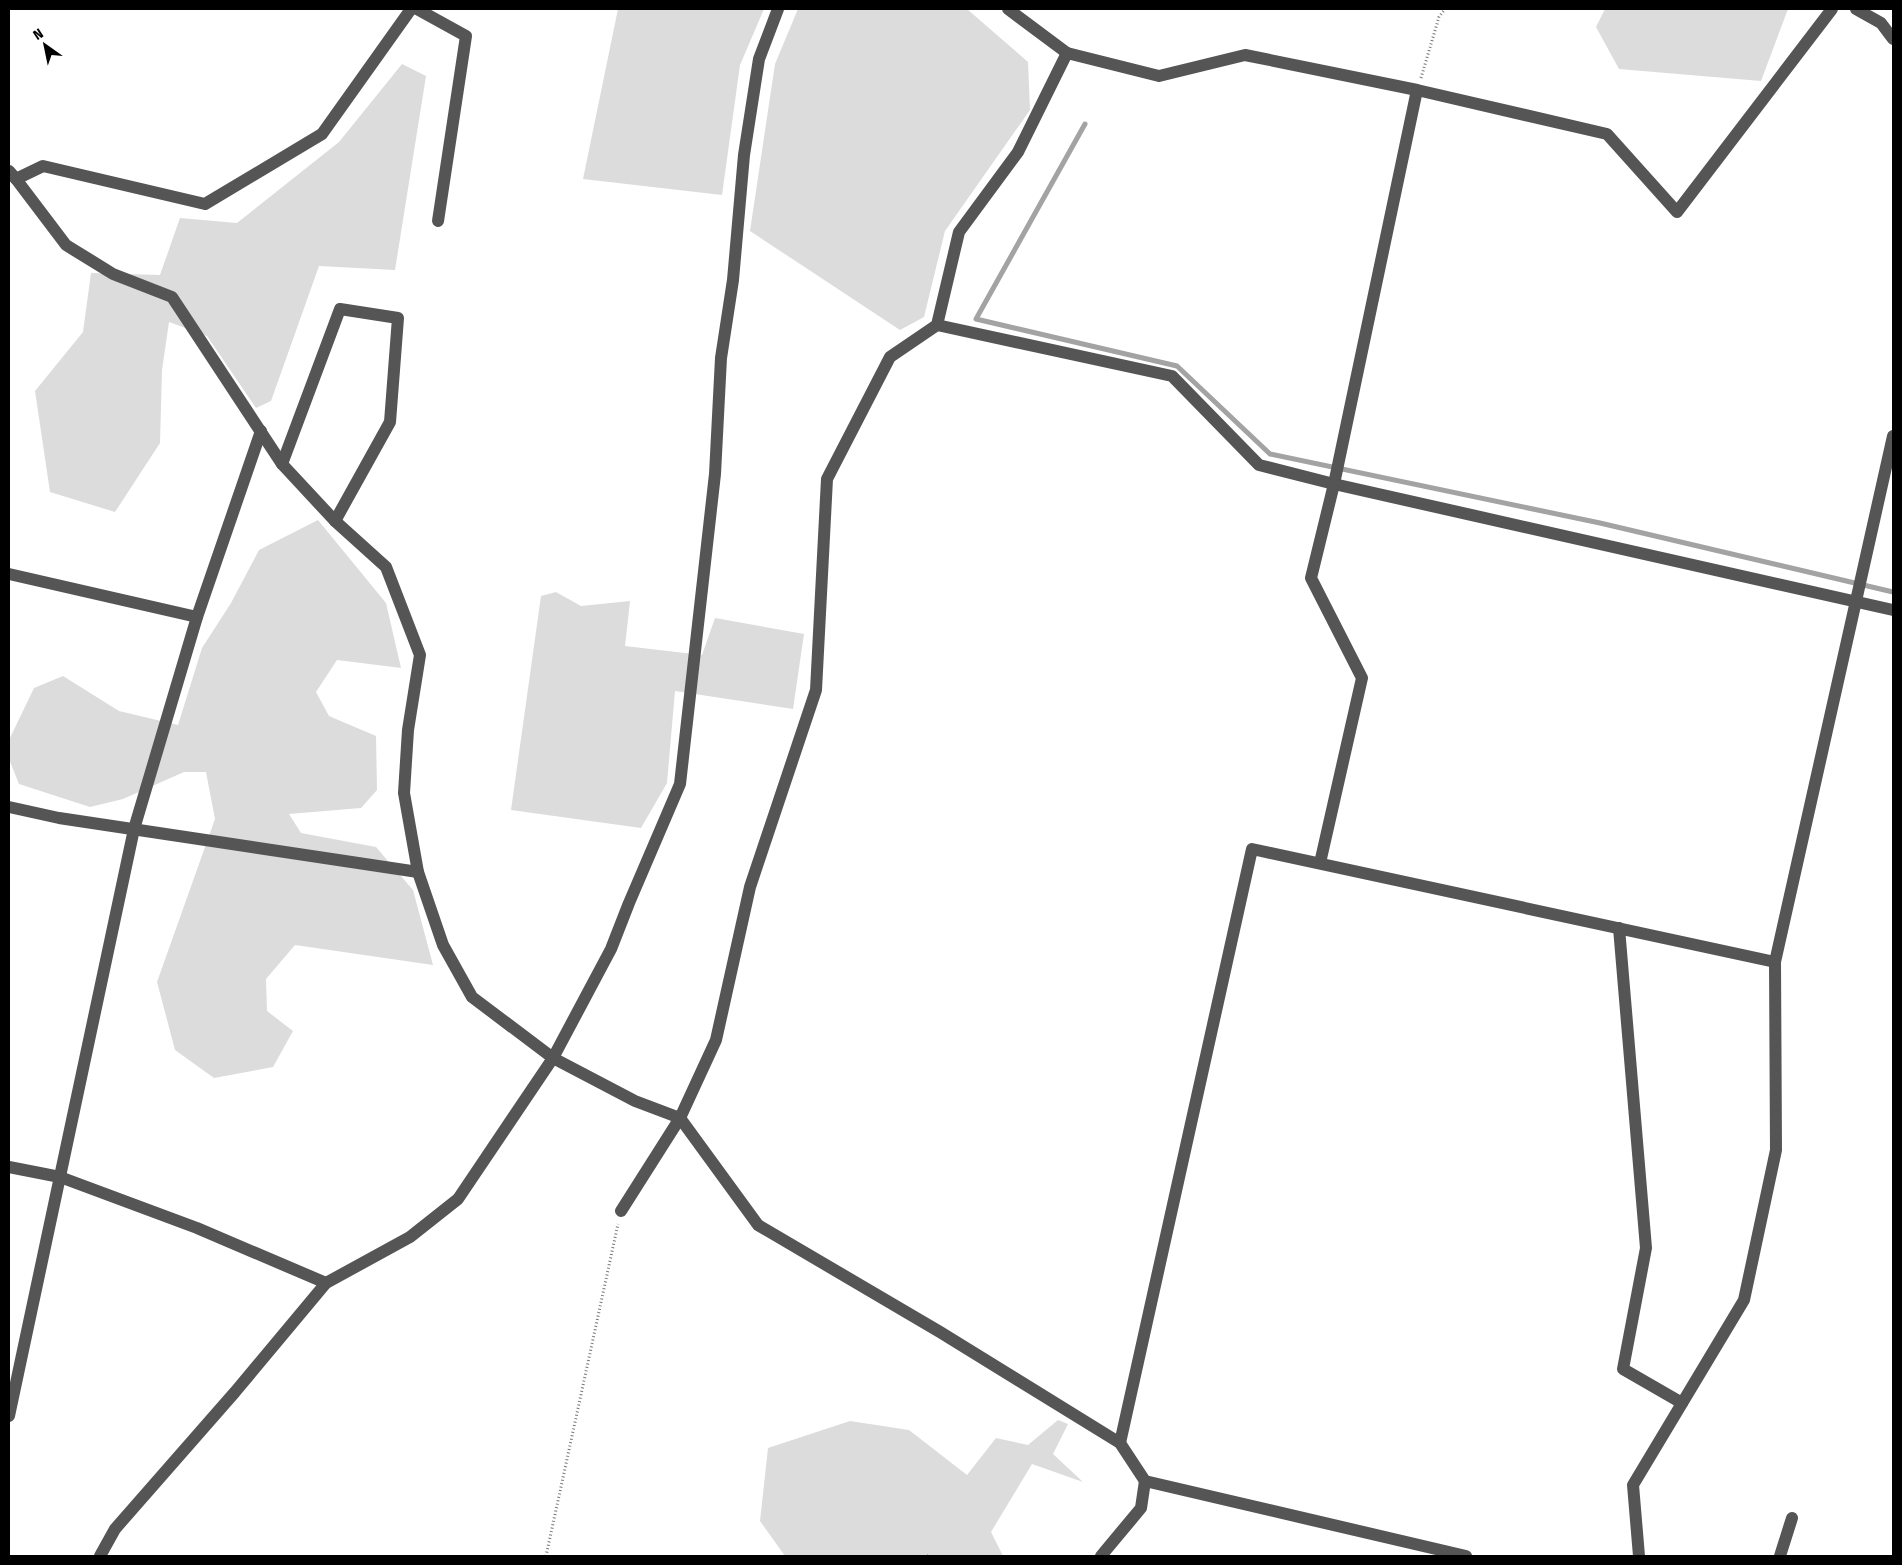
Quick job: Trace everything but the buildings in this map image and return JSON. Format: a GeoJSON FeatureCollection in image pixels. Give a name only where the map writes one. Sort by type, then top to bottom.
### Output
{"type":"FeatureCollection","features":[{"type":"Feature","properties":{"kind":"street"},"geometry":{"type":"LineString","coordinates":[[411,9],[322,134],[205,204],[43,166],[13,175],[66,244],[113,274],[172,297],[282,464],[335,521],[386,567],[420,655],[408,730],[404,793],[418,872],[443,945],[472,997],[553,1058],[635,1101],[680,1118],[758,1225],[940,1332],[1120,1444],[1145,1481],[1141,1508],[1101,1556]]}},
{"type":"Feature","properties":{"kind":"street"},"geometry":{"type":"LineString","coordinates":[[417,9],[466,36],[438,221]]}},
{"type":"Feature","properties":{"kind":"street"},"geometry":{"type":"LineString","coordinates":[[100,1556],[115,1529],[235,1392],[326,1283],[410,1237],[458,1199],[553,1058],[611,949],[680,784],[715,474],[721,358],[733,280],[744,155],[759,60],[778,9]]}},
{"type":"Feature","properties":{"kind":"street"},"geometry":{"type":"LineString","coordinates":[[1008,9],[1067,53],[1159,76],[1245,55],[1417,90],[1607,134],[1677,212],[1832,9]]}},
{"type":"Feature","properties":{"kind":"street"},"geometry":{"type":"LineString","coordinates":[[1856,9],[1881,23],[1893,39]]}},
{"type":"Feature","properties":{"kind":"street"},"geometry":{"type":"LineString","coordinates":[[621,1211],[680,1118],[716,1040],[750,887],[816,690],[828,479],[890,357],[937,325],[959,232],[1018,152],[1067,53]]}},
{"type":"Feature","properties":{"kind":"street"},"geometry":{"type":"LineString","coordinates":[[1320,863],[1362,678],[1311,578],[1334,484],[1417,90]]}},
{"type":"Feature","properties":{"kind":"street"},"geometry":{"type":"LineString","coordinates":[[282,464],[340,309],[398,318],[390,422],[335,521]]}},
{"type":"Feature","properties":{"kind":"street"},"geometry":{"type":"LineString","coordinates":[[937,325],[1172,376],[1259,464],[1334,484],[1893,610]]}},
{"type":"Feature","properties":{"kind":"street"},"geometry":{"type":"LineString","coordinates":[[9,1416],[134,829],[197,617],[261,431]]}},
{"type":"Feature","properties":{"kind":"street"},"geometry":{"type":"LineString","coordinates":[[1639,1556],[1633,1485],[1744,1300],[1776,1150],[1775,962],[1863,577],[1893,436]]}},
{"type":"Feature","properties":{"kind":"street"},"geometry":{"type":"LineString","coordinates":[[9,574],[197,617]]}},
{"type":"Feature","properties":{"kind":"street"},"geometry":{"type":"LineString","coordinates":[[9,807],[59,818],[418,872]]}},
{"type":"Feature","properties":{"kind":"street"},"geometry":{"type":"LineString","coordinates":[[1120,1444],[1252,848],[1775,962]]}},
{"type":"Feature","properties":{"kind":"street"},"geometry":{"type":"LineString","coordinates":[[1619,928],[1646,1248],[1623,1368],[1682,1403]]}},
{"type":"Feature","properties":{"kind":"street"},"geometry":{"type":"LineString","coordinates":[[9,1167],[60,1177],[197,1228],[326,1283]]}},
{"type":"Feature","properties":{"kind":"street"},"geometry":{"type":"LineString","coordinates":[[1145,1481],[1466,1556]]}},
{"type":"Feature","properties":{"kind":"street"},"geometry":{"type":"LineString","coordinates":[[1780,1556],[1792,1518]]}},
{"type":"Feature","properties":{"kind":"path"},"geometry":{"type":"LineString","coordinates":[[1417,90],[1439,17],[1444,9]]}},
{"type":"Feature","properties":{"kind":"path"},"geometry":{"type":"LineString","coordinates":[[546,1556],[621,1211]]}},
{"type":"Feature","properties":{"kind":"shaded area"},"geometry":{"type":"Polygon","coordinates":[[[618,9],[764,9],[740,65],[722,195],[583,179],[618,9]]]}},
{"type":"Feature","properties":{"kind":"shaded area"},"geometry":{"type":"Polygon","coordinates":[[[798,9],[967,9],[1028,62],[1030,110],[945,231],[924,317],[900,330],[750,231],[775,64],[798,9]]]}},
{"type":"Feature","properties":{"kind":"shaded area"},"geometry":{"type":"Polygon","coordinates":[[[1605,9],[1788,9],[1761,81],[1619,69],[1596,27],[1605,9]]]}},
{"type":"Feature","properties":{"kind":"shaded area"},"geometry":{"type":"Polygon","coordinates":[[[402,64],[426,76],[395,270],[319,266],[271,401],[256,408],[207,336],[169,322],[162,370],[160,443],[115,512],[50,492],[35,391],[83,332],[91,273],[160,275],[180,218],[237,223],[339,142],[402,64]]]}},
{"type":"Feature","properties":{"kind":"shaded area"},"geometry":{"type":"Polygon","coordinates":[[[318,520],[386,603],[401,668],[337,660],[316,692],[329,716],[376,736],[377,790],[361,808],[289,814],[301,833],[376,847],[413,890],[433,965],[295,945],[266,979],[267,1011],[293,1031],[273,1067],[214,1078],[175,1050],[157,982],[215,819],[206,772],[184,772],[123,799],[90,807],[19,784],[9,759],[9,740],[34,688],[63,676],[119,711],[178,725],[202,648],[231,603],[259,550],[318,520]]]}},
{"type":"Feature","properties":{"kind":"shaded area"},"geometry":{"type":"Polygon","coordinates":[[[556,592],[581,606],[630,601],[625,646],[702,655],[715,618],[804,634],[793,709],[675,691],[667,783],[641,828],[511,810],[541,596],[556,592]]]}},
{"type":"Feature","properties":{"kind":"shaded area"},"geometry":{"type":"Polygon","coordinates":[[[1058,1420],[1068,1424],[1053,1454],[1083,1482],[1032,1464],[991,1532],[1003,1556],[785,1556],[760,1521],[768,1448],[850,1421],[909,1430],[967,1475],[996,1438],[1028,1445],[1058,1420]]]}},
{"type":"Feature","properties":{"kind":"waterway"},"geometry":{"type":"LineString","coordinates":[[1085,124],[976,319],[1177,366],[1270,454],[1600,523],[1893,592]]}}]}
